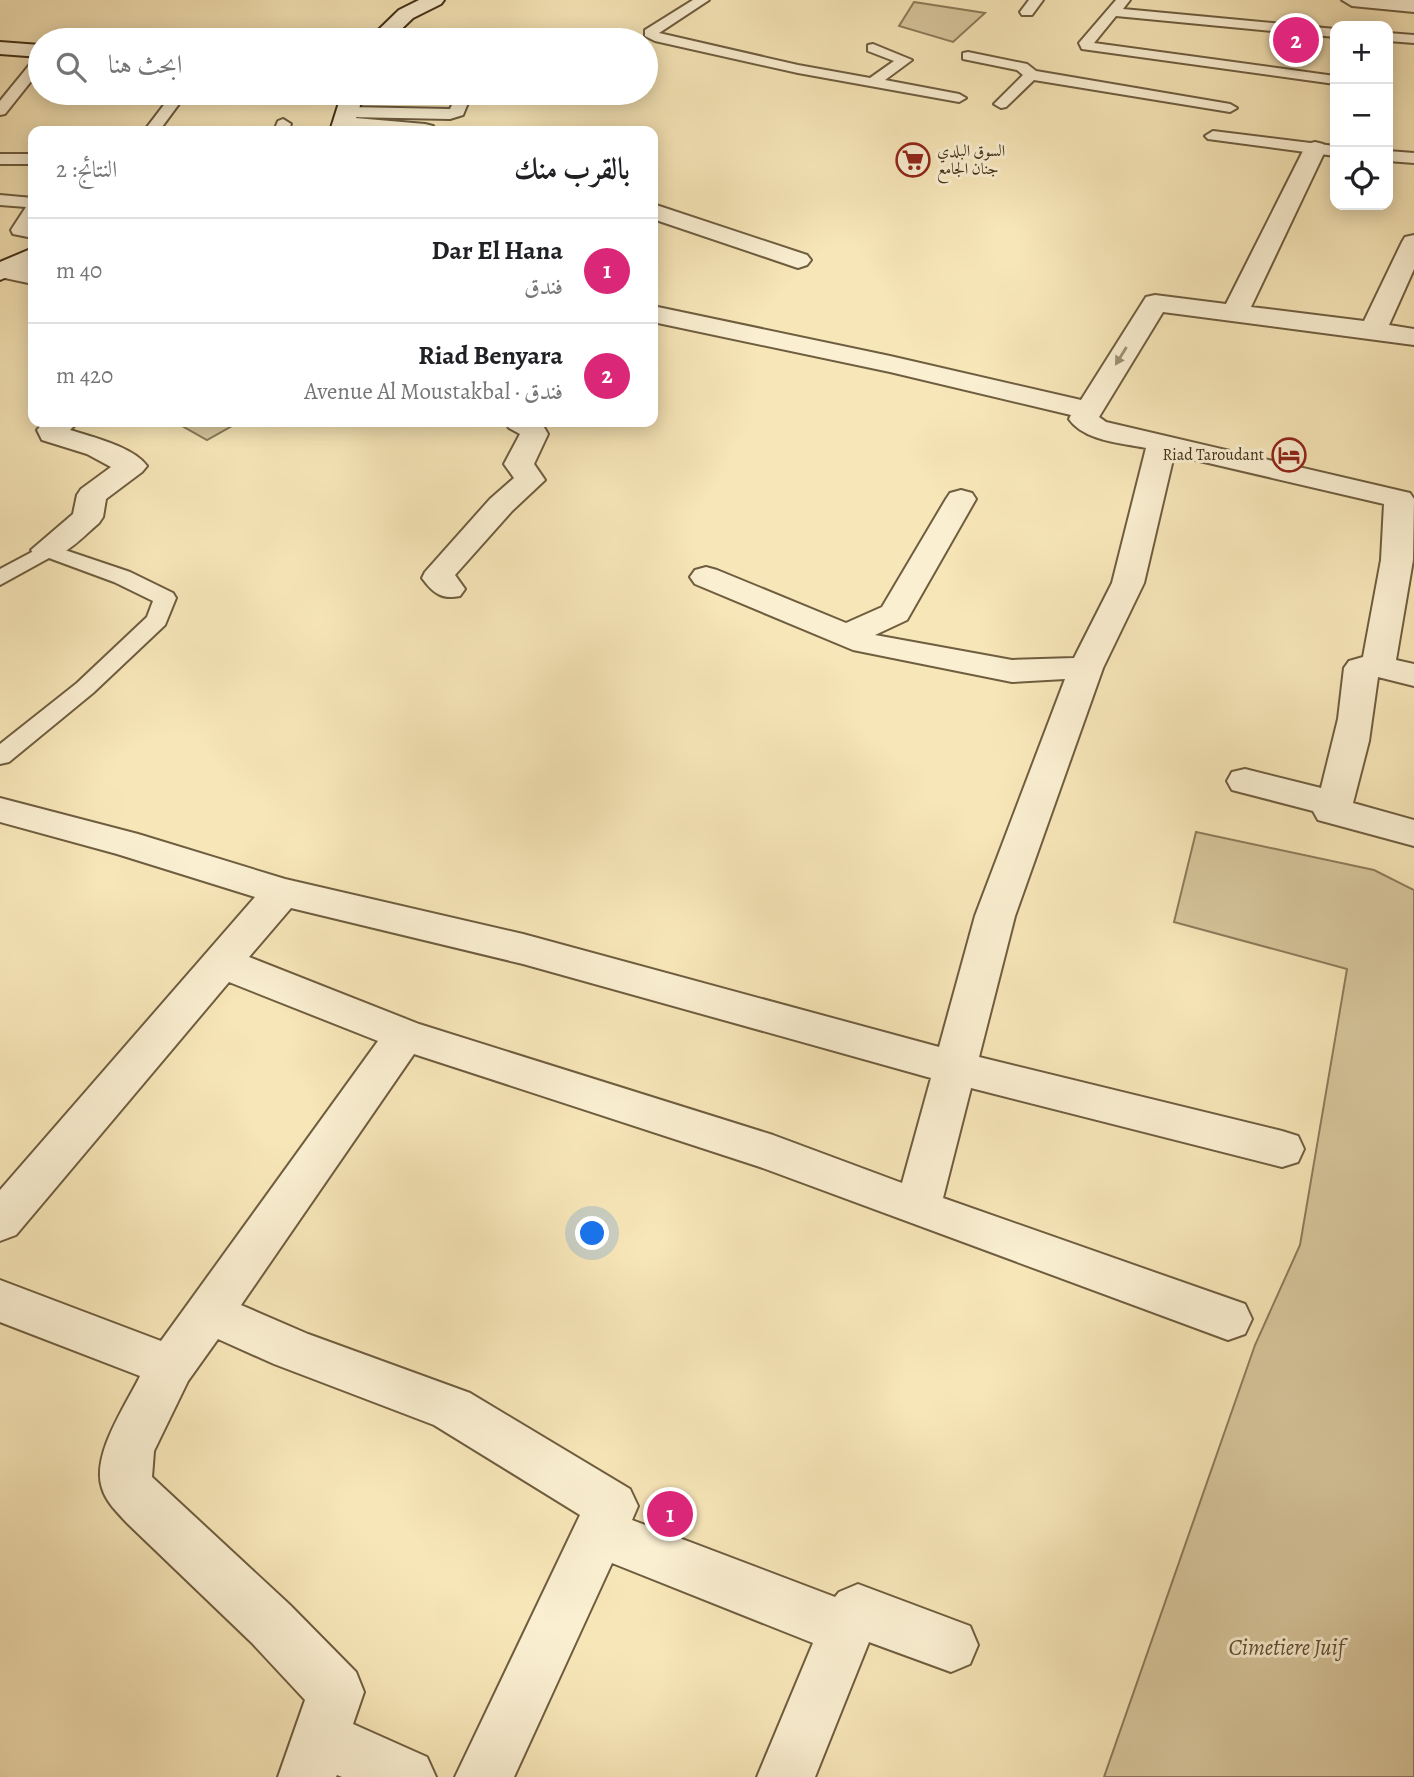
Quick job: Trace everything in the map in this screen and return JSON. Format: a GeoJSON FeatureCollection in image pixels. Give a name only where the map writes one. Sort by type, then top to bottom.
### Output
{"type":"FeatureCollection","features":[{"type":"Feature","properties":{"kind":"street"},"geometry":{"type":"LineString","coordinates":[[391,28],[406,14],[434,0]]}},
{"type":"Feature","properties":{"kind":"street"},"geometry":{"type":"LineString","coordinates":[[1352,0],[1414,6]]}},
{"type":"Feature","properties":{"kind":"street"},"geometry":{"type":"LineString","coordinates":[[0,48],[28,50]]}},
{"type":"Feature","properties":{"kind":"street"},"geometry":{"type":"LineString","coordinates":[[347,115],[401,126]]}},
{"type":"Feature","properties":{"kind":"street"},"geometry":{"type":"LineString","coordinates":[[1234,314],[1325,150]]}},
{"type":"Feature","properties":{"kind":"street"},"geometry":{"type":"LineString","coordinates":[[658,213],[798,260]]}},
{"type":"Feature","properties":{"kind":"street"},"geometry":{"type":"LineString","coordinates":[[1373,330],[1414,243]]}},
{"type":"Feature","properties":{"kind":"street"},"geometry":{"type":"LineString","coordinates":[[1,271],[28,258]]}},
{"type":"Feature","properties":{"kind":"street"},"geometry":{"type":"LineString","coordinates":[[1,271],[28,275]]}},
{"type":"Feature","properties":{"kind":"street"},"geometry":{"type":"LineString","coordinates":[[1378,667],[1397,560],[1399,499],[1096,428],[1083,419],[1155,303],[1414,337]]}},
{"type":"Feature","properties":{"kind":"street"},"geometry":{"type":"LineString","coordinates":[[658,315],[877,361],[1087,410]]}},
{"type":"Feature","properties":{"kind":"street"},"geometry":{"type":"LineString","coordinates":[[47,550],[88,517],[92,495],[132,466],[97,448],[52,434],[51,430],[56,427]]}},
{"type":"Feature","properties":{"kind":"street"},"geometry":{"type":"LineString","coordinates":[[449,589],[438,578],[441,572],[501,505],[530,480],[519,464],[534,434],[530,427]]}},
{"type":"Feature","properties":{"kind":"street"},"geometry":{"type":"LineString","coordinates":[[918,1208],[995,916],[1086,668],[1128,583],[1162,444]]}},
{"type":"Feature","properties":{"kind":"street"},"geometry":{"type":"LineString","coordinates":[[846,636],[895,613],[961,499]]}},
{"type":"Feature","properties":{"kind":"street"},"geometry":{"type":"LineString","coordinates":[[706,577],[865,643],[1012,671],[1086,668]]}},
{"type":"Feature","properties":{"kind":"street"},"geometry":{"type":"LineString","coordinates":[[1414,675],[1378,667],[1361,668],[1362,682],[1356,716],[1331,811],[1414,833]]}},
{"type":"Feature","properties":{"kind":"street"},"geometry":{"type":"LineString","coordinates":[[1245,781],[1335,804]]}},
{"type":"Feature","properties":{"kind":"street"},"geometry":{"type":"LineString","coordinates":[[0,810],[125,843],[282,892],[523,949],[956,1068],[1282,1149]]}},
{"type":"Feature","properties":{"kind":"street"},"geometry":{"type":"LineString","coordinates":[[0,1222],[282,892]]}},
{"type":"Feature","properties":{"kind":"street"},"geometry":{"type":"LineString","coordinates":[[222,963],[405,1035],[773,1153],[1228,1319]]}},
{"type":"Feature","properties":{"kind":"street"},"geometry":{"type":"LineString","coordinates":[[405,1035],[171,1366],[129,1449],[126,1485],[271,1624],[336,1692],[314,1757],[407,1777]]}},
{"type":"Feature","properties":{"kind":"street"},"geometry":{"type":"LineString","coordinates":[[0,1301],[171,1366]]}},
{"type":"Feature","properties":{"kind":"street"},"geometry":{"type":"LineString","coordinates":[[208,1312],[291,1349],[452,1409],[612,1506],[484,1777]]}},
{"type":"Feature","properties":{"kind":"street"},"geometry":{"type":"LineString","coordinates":[[599,1532],[846,1628]]}},
{"type":"Feature","properties":{"kind":"street"},"geometry":{"type":"LineString","coordinates":[[786,1777],[846,1628],[859,1611],[951,1646]]}},
{"type":"Feature","properties":{"kind":"lane"},"geometry":{"type":"LineString","coordinates":[[658,28],[702,0]]}},
{"type":"Feature","properties":{"kind":"lane"},"geometry":{"type":"LineString","coordinates":[[1027,12],[1036,0]]}},
{"type":"Feature","properties":{"kind":"lane"},"geometry":{"type":"LineString","coordinates":[[1123,0],[1086,43],[1087,46],[1330,78]]}},
{"type":"Feature","properties":{"kind":"lane"},"geometry":{"type":"LineString","coordinates":[[1112,12],[1330,33]]}},
{"type":"Feature","properties":{"kind":"lane"},"geometry":{"type":"LineString","coordinates":[[658,36],[704,50],[959,98]]}},
{"type":"Feature","properties":{"kind":"lane"},"geometry":{"type":"LineString","coordinates":[[1393,37],[1414,39]]}},
{"type":"Feature","properties":{"kind":"lane"},"geometry":{"type":"LineString","coordinates":[[872,83],[905,60],[873,48]]}},
{"type":"Feature","properties":{"kind":"lane"},"geometry":{"type":"LineString","coordinates":[[968,56],[1022,67],[1031,75],[1230,108]]}},
{"type":"Feature","properties":{"kind":"lane"},"geometry":{"type":"LineString","coordinates":[[1002,104],[1031,75]]}},
{"type":"Feature","properties":{"kind":"lane"},"geometry":{"type":"LineString","coordinates":[[0,111],[28,76]]}},
{"type":"Feature","properties":{"kind":"lane"},"geometry":{"type":"LineString","coordinates":[[155,126],[171,105]]}},
{"type":"Feature","properties":{"kind":"lane"},"geometry":{"type":"LineString","coordinates":[[347,115],[450,114],[457,112],[460,105]]}},
{"type":"Feature","properties":{"kind":"lane"},"geometry":{"type":"LineString","coordinates":[[1213,136],[1325,150]]}},
{"type":"Feature","properties":{"kind":"lane"},"geometry":{"type":"LineString","coordinates":[[1393,156],[1414,158]]}},
{"type":"Feature","properties":{"kind":"lane"},"geometry":{"type":"LineString","coordinates":[[0,159],[28,159]]}},
{"type":"Feature","properties":{"kind":"lane"},"geometry":{"type":"LineString","coordinates":[[0,200],[28,202]]}},
{"type":"Feature","properties":{"kind":"lane"},"geometry":{"type":"LineString","coordinates":[[28,216],[19,230],[28,232]]}},
{"type":"Feature","properties":{"kind":"lane"},"geometry":{"type":"LineString","coordinates":[[0,578],[47,550],[122,577],[165,598],[157,620],[85,688],[0,756]]}},
{"type":"Feature","properties":{"kind":"green space"},"geometry":{"type":"Polygon","coordinates":[[[914,2],[985,13],[953,42],[899,26],[914,2]]]}},
{"type":"Feature","properties":{"kind":"green space"},"geometry":{"type":"Polygon","coordinates":[[[184,427],[230,427],[207,440],[184,427]]]}},
{"type":"Feature","properties":{"kind":"green space","name":"Cimetiere Juif"},"geometry":{"type":"Polygon","coordinates":[[[1196,832],[1374,870],[1414,890],[1414,1777],[1104,1777],[1255,1345],[1300,1245],[1347,969],[1174,922],[1196,832]]]}},
{"type":"Feature","properties":{"kind":"place","name":"Riad Benyara"},"geometry":{"type":"Point","coordinates":[1296,40]}},
{"type":"Feature","properties":{"kind":"place","name":"السوق البلدي جنان الجامع"},"geometry":{"type":"Point","coordinates":[913,160]}},
{"type":"Feature","properties":{"kind":"place","name":"Riad Taroudant"},"geometry":{"type":"Point","coordinates":[1289,455]}},
{"type":"Feature","properties":{"kind":"place","name":"Dar El Hana"},"geometry":{"type":"Point","coordinates":[670,1514]}}]}
